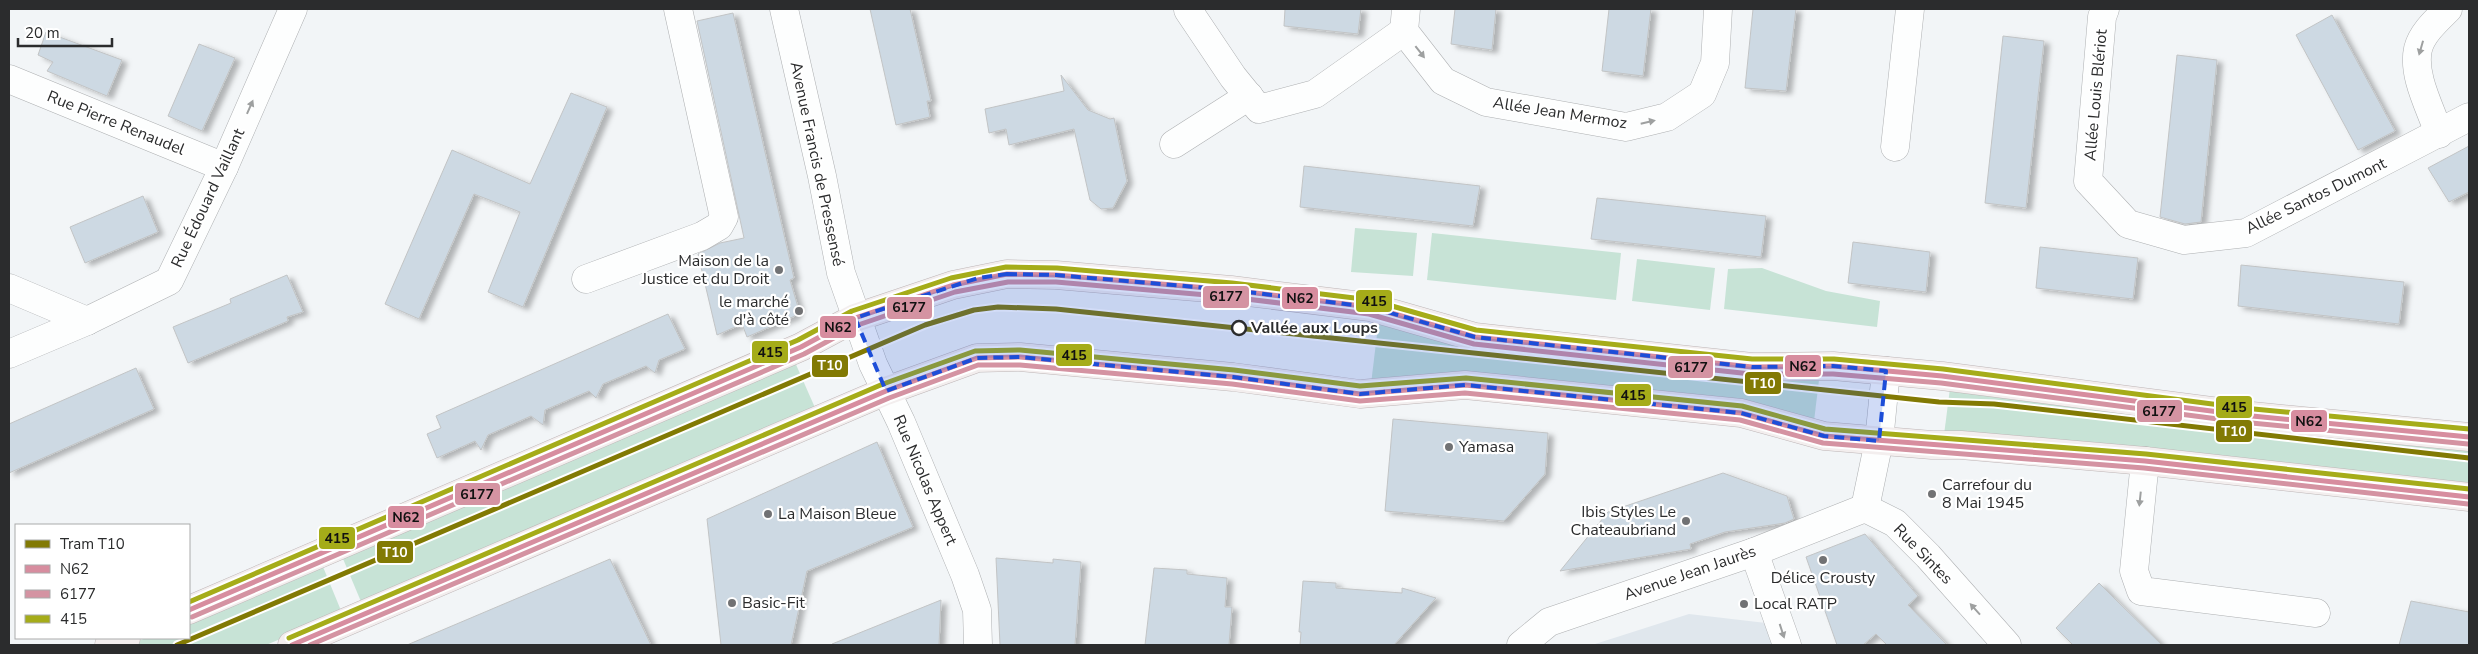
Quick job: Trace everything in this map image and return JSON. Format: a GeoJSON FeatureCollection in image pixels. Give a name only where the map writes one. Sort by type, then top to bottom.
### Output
{"type":"FeatureCollection","features":[{"type":"Feature","properties":{"kind":"main road"},"geometry":{"type":"LineString","coordinates":[[190,610],[326,549],[550,456],[801,347],[855,318],[978,278],[1007,274],[1056,275],[1231,290],[1370,307],[1475,337],[1752,366],[1833,366],[1886,371],[2242,415],[2469,436]]}},
{"type":"Feature","properties":{"kind":"main road"},"geometry":{"type":"LineString","coordinates":[[292,645],[886,391],[977,358],[1020,357],[1233,377],[1360,394],[1465,385],[1741,413],[1824,436],[1879,441],[1961,444],[2144,461],[2469,497]]}},
{"type":"Feature","properties":{"kind":"main road"},"geometry":{"type":"LineString","coordinates":[[109,645],[124,639]]}},
{"type":"Feature","properties":{"kind":"street","name":"Rue Édouard Vaillant"},"geometry":{"type":"LineString","coordinates":[[9,354],[87,321],[169,281],[224,167],[293,9]]}},
{"type":"Feature","properties":{"kind":"street"},"geometry":{"type":"LineString","coordinates":[[586,278],[702,236],[719,226],[724,217],[678,9]]}},
{"type":"Feature","properties":{"kind":"street","name":"Avenue Francis de Pressensé"},"geometry":{"type":"LineString","coordinates":[[784,9],[822,176],[841,273],[855,318]]}},
{"type":"Feature","properties":{"kind":"street","name":"Allée Jean Mermoz"},"geometry":{"type":"LineString","coordinates":[[1405,20],[1443,82],[1486,102],[1626,127],[1667,117],[1702,94],[1715,62],[1718,9]]}},
{"type":"Feature","properties":{"kind":"street"},"geometry":{"type":"LineString","coordinates":[[1895,147],[1910,9]]}},
{"type":"Feature","properties":{"kind":"street","name":"Allée Louis Blériot"},"geometry":{"type":"LineString","coordinates":[[2088,181],[2102,17],[2105,9]]}},
{"type":"Feature","properties":{"kind":"street"},"geometry":{"type":"LineString","coordinates":[[2439,134],[2418,75],[2418,49],[2430,26],[2448,9]]}},
{"type":"Feature","properties":{"kind":"street"},"geometry":{"type":"LineString","coordinates":[[1188,10],[1233,77],[1259,109],[1315,94],[1405,20]]}},
{"type":"Feature","properties":{"kind":"street","name":"Rue Pierre Renaudel"},"geometry":{"type":"LineString","coordinates":[[9,80],[224,167]]}},
{"type":"Feature","properties":{"kind":"street"},"geometry":{"type":"LineString","coordinates":[[1174,144],[1249,96]]}},
{"type":"Feature","properties":{"kind":"street","name":"Allée Santos Dumont"},"geometry":{"type":"LineString","coordinates":[[2088,181],[2128,224],[2184,240],[2246,233],[2469,117]]}},
{"type":"Feature","properties":{"kind":"street"},"geometry":{"type":"LineString","coordinates":[[9,288],[87,321]]}},
{"type":"Feature","properties":{"kind":"street","name":"Rue Nicolas Appert"},"geometry":{"type":"LineString","coordinates":[[855,318],[965,574],[977,610],[978,645]]}},
{"type":"Feature","properties":{"kind":"street"},"geometry":{"type":"LineString","coordinates":[[1865,508],[1879,441],[1886,371]]}},
{"type":"Feature","properties":{"kind":"street"},"geometry":{"type":"LineString","coordinates":[[2144,461],[2134,571],[2141,591],[2316,613]]}},
{"type":"Feature","properties":{"kind":"street","name":"Avenue Jean Jaurès"},"geometry":{"type":"LineString","coordinates":[[1521,645],[1549,622],[1754,552],[1865,508]]}},
{"type":"Feature","properties":{"kind":"street","name":"Rue Sintes"},"geometry":{"type":"LineString","coordinates":[[1865,508],[1895,523],[1928,556],[2007,645]]}},
{"type":"Feature","properties":{"kind":"street"},"geometry":{"type":"LineString","coordinates":[[1754,552],[1787,645]]}},
{"type":"Feature","properties":{"kind":"highlighted area"},"geometry":{"type":"Polygon","coordinates":[[[1007,274],[1056,275],[1231,290],[1370,307],[1475,337],[1752,367],[1833,366],[1886,371],[1879,441],[1824,436],[1741,413],[1465,385],[1360,394],[1233,377],[1020,357],[977,358],[886,391],[855,318],[978,278],[1007,274]]]}},
{"type":"Feature","properties":{"kind":"shaded area"},"geometry":{"type":"Polygon","coordinates":[[[1689,614],[1766,623],[1773,645],[1592,645],[1689,614]]]}},
{"type":"Feature","properties":{"kind":"green space"},"geometry":{"type":"Polygon","coordinates":[[[1355,228],[1417,233],[1413,276],[1351,272],[1355,228]]]}},
{"type":"Feature","properties":{"kind":"green space"},"geometry":{"type":"Polygon","coordinates":[[[1432,233],[1621,253],[1616,300],[1427,280],[1432,233]]]}},
{"type":"Feature","properties":{"kind":"green space"},"geometry":{"type":"Polygon","coordinates":[[[1637,259],[1715,268],[1710,310],[1632,301],[1637,259]]]}},
{"type":"Feature","properties":{"kind":"green space"},"geometry":{"type":"Polygon","coordinates":[[[1762,268],[1826,291],[1880,301],[1877,327],[1724,309],[1728,269],[1762,268]]]}},
{"type":"Feature","properties":{"kind":"green space"},"geometry":{"type":"Polygon","coordinates":[[[1379,318],[1820,372],[1814,421],[1371,384],[1379,318]]]}},
{"type":"Feature","properties":{"kind":"green space"},"geometry":{"type":"Polygon","coordinates":[[[794,360],[816,410],[362,604],[341,554],[794,360]]]}},
{"type":"Feature","properties":{"kind":"green space"},"geometry":{"type":"Polygon","coordinates":[[[1950,388],[2469,446],[2469,488],[1944,435],[1950,388]]]}},
{"type":"Feature","properties":{"kind":"green space"},"geometry":{"type":"Polygon","coordinates":[[[321,562],[342,613],[266,645],[128,645],[143,639],[190,639],[190,619],[321,562]]]}},
{"type":"Feature","properties":{"kind":"building"},"geometry":{"type":"Polygon","coordinates":[[[870,9],[910,9],[931,101],[927,101],[930,117],[896,125],[870,9]]]}},
{"type":"Feature","properties":{"kind":"building"},"geometry":{"type":"Polygon","coordinates":[[[1285,9],[1361,9],[1358,34],[1284,26],[1285,9]]]}},
{"type":"Feature","properties":{"kind":"building"},"geometry":{"type":"Polygon","coordinates":[[[1455,9],[1496,9],[1492,50],[1451,44],[1455,9]]]}},
{"type":"Feature","properties":{"kind":"building"},"geometry":{"type":"Polygon","coordinates":[[[1609,9],[1651,9],[1643,76],[1602,71],[1609,9]]]}},
{"type":"Feature","properties":{"kind":"building"},"geometry":{"type":"Polygon","coordinates":[[[1753,9],[1796,9],[1786,91],[1745,88],[1753,9]]]}},
{"type":"Feature","properties":{"kind":"building"},"geometry":{"type":"Polygon","coordinates":[[[733,13],[794,278],[790,280],[798,307],[795,316],[747,337],[742,324],[717,335],[698,254],[720,243],[744,238],[697,21],[733,13]]]}},
{"type":"Feature","properties":{"kind":"building"},"geometry":{"type":"Polygon","coordinates":[[[2332,15],[2395,131],[2358,150],[2296,35],[2332,15]]]}},
{"type":"Feature","properties":{"kind":"building"},"geometry":{"type":"Polygon","coordinates":[[[46,32],[122,60],[107,96],[47,71],[53,62],[38,55],[46,32]]]}},
{"type":"Feature","properties":{"kind":"building"},"geometry":{"type":"Polygon","coordinates":[[[2003,36],[2044,41],[2026,208],[1985,203],[2003,36]]]}},
{"type":"Feature","properties":{"kind":"building"},"geometry":{"type":"Polygon","coordinates":[[[199,44],[235,58],[202,131],[168,116],[199,44]]]}},
{"type":"Feature","properties":{"kind":"building"},"geometry":{"type":"Polygon","coordinates":[[[2177,55],[2217,60],[2201,222],[2185,224],[2160,217],[2177,55]]]}},
{"type":"Feature","properties":{"kind":"building"},"geometry":{"type":"Polygon","coordinates":[[[1061,75],[1088,110],[1110,119],[1114,118],[1127,181],[1113,208],[1101,209],[1090,200],[1074,129],[1009,145],[1006,129],[989,133],[985,109],[1064,91],[1061,75]]]}},
{"type":"Feature","properties":{"kind":"building"},"geometry":{"type":"Polygon","coordinates":[[[571,93],[607,107],[523,307],[488,292],[520,212],[474,194],[419,319],[385,304],[452,150],[530,184],[571,93]]]}},
{"type":"Feature","properties":{"kind":"building"},"geometry":{"type":"Polygon","coordinates":[[[2469,146],[2469,192],[2449,202],[2428,168],[2469,146]]]}},
{"type":"Feature","properties":{"kind":"building"},"geometry":{"type":"Polygon","coordinates":[[[1304,166],[1480,186],[1473,226],[1300,207],[1304,166]]]}},
{"type":"Feature","properties":{"kind":"building"},"geometry":{"type":"Polygon","coordinates":[[[143,196],[158,232],[85,263],[70,227],[143,196]]]}},
{"type":"Feature","properties":{"kind":"building"},"geometry":{"type":"Polygon","coordinates":[[[1597,198],[1766,216],[1761,257],[1591,239],[1597,198]]]}},
{"type":"Feature","properties":{"kind":"building"},"geometry":{"type":"Polygon","coordinates":[[[1853,242],[1930,252],[1926,292],[1848,283],[1853,242]]]}},
{"type":"Feature","properties":{"kind":"building"},"geometry":{"type":"Polygon","coordinates":[[[2040,247],[2138,258],[2133,299],[2036,288],[2040,247]]]}},
{"type":"Feature","properties":{"kind":"building"},"geometry":{"type":"Polygon","coordinates":[[[2241,265],[2404,282],[2399,324],[2238,306],[2241,265]]]}},
{"type":"Feature","properties":{"kind":"building"},"geometry":{"type":"Polygon","coordinates":[[[287,275],[303,312],[287,317],[288,321],[188,363],[173,327],[231,303],[230,299],[287,275]]]}},
{"type":"Feature","properties":{"kind":"building"},"geometry":{"type":"Polygon","coordinates":[[[668,314],[685,349],[659,360],[655,373],[646,366],[603,384],[596,398],[589,391],[545,410],[543,425],[531,416],[488,435],[481,450],[475,441],[437,458],[427,434],[441,428],[436,416],[668,314]]]}},
{"type":"Feature","properties":{"kind":"building"},"geometry":{"type":"Polygon","coordinates":[[[136,368],[154,409],[9,473],[9,424],[136,368]]]}},
{"type":"Feature","properties":{"kind":"building"},"geometry":{"type":"Polygon","coordinates":[[[1393,419],[1548,433],[1545,474],[1504,521],[1385,511],[1393,419]]]}},
{"type":"Feature","properties":{"kind":"building"},"geometry":{"type":"Polygon","coordinates":[[[877,442],[913,527],[807,571],[791,645],[721,645],[707,519],[877,442]]]}},
{"type":"Feature","properties":{"kind":"building","name":"Ibis Styles Le Chateaubriand"},"geometry":{"type":"Polygon","coordinates":[[[1723,473],[1787,496],[1794,519],[1785,523],[1725,532],[1690,544],[1691,549],[1560,571],[1608,512],[1723,473]]]}},
{"type":"Feature","properties":{"kind":"building"},"geometry":{"type":"Polygon","coordinates":[[[1865,534],[1918,596],[1908,605],[1947,645],[1887,645],[1876,634],[1863,645],[1837,645],[1806,557],[1865,534]]]}},
{"type":"Feature","properties":{"kind":"building"},"geometry":{"type":"Polygon","coordinates":[[[996,558],[1053,563],[1053,559],[1081,562],[1075,645],[1000,645],[996,558]]]}},
{"type":"Feature","properties":{"kind":"building"},"geometry":{"type":"Polygon","coordinates":[[[610,559],[651,645],[407,645],[610,559]]]}},
{"type":"Feature","properties":{"kind":"building"},"geometry":{"type":"Polygon","coordinates":[[[1154,568],[1187,570],[1187,574],[1227,578],[1225,607],[1232,607],[1229,645],[1145,645],[1154,568]]]}},
{"type":"Feature","properties":{"kind":"building"},"geometry":{"type":"Polygon","coordinates":[[[1303,581],[1336,583],[1336,588],[1402,593],[1402,588],[1436,598],[1394,645],[1300,645],[1301,632],[1299,632],[1303,581]]]}},
{"type":"Feature","properties":{"kind":"building"},"geometry":{"type":"Polygon","coordinates":[[[2099,583],[2162,645],[2073,645],[2056,628],[2099,583]]]}},
{"type":"Feature","properties":{"kind":"building"},"geometry":{"type":"Polygon","coordinates":[[[941,600],[939,645],[832,644],[941,600]]]}},
{"type":"Feature","properties":{"kind":"building"},"geometry":{"type":"Polygon","coordinates":[[[2411,601],[2469,612],[2469,645],[2399,645],[2411,601]]]}},
{"type":"Feature","properties":{"kind":"tram line","name":"T10"},"geometry":{"type":"LineString","coordinates":[[177,645],[925,325],[974,310],[998,307],[1056,309],[1939,402],[1994,404],[2469,458]]}},
{"type":"Feature","properties":{"kind":"transit line","name":"415"},"geometry":{"type":"LineString","coordinates":[[190,602],[798,340],[852,311],[951,278],[1006,267],[1057,268],[1232,283],[1371,300],[1476,330],[1752,359],[1834,359],[1943,369],[2243,408],[2469,429]]}},
{"type":"Feature","properties":{"kind":"transit line","name":"N62"},"geometry":{"type":"LineString","coordinates":[[190,610],[801,347],[855,318],[953,285],[1007,274],[1056,275],[1231,290],[1370,307],[1475,337],[1752,367],[1833,366],[1942,376],[2242,415],[2469,437]]}},
{"type":"Feature","properties":{"kind":"transit line","name":"6177"},"geometry":{"type":"LineString","coordinates":[[192,617],[804,354],[858,325],[955,292],[1008,282],[1056,282],[1230,297],[1369,314],[1474,344],[1751,374],[1833,374],[1941,383],[2241,422],[2468,444]]}},
{"type":"Feature","properties":{"kind":"transit line","name":"415"},"geometry":{"type":"LineString","coordinates":[[289,638],[883,384],[975,351],[1020,350],[1234,370],[1360,386],[1466,378],[1742,406],[1825,429],[2146,454],[2469,489]]}},
{"type":"Feature","properties":{"kind":"transit line","name":"N62"},"geometry":{"type":"LineString","coordinates":[[292,645],[886,391],[977,358],[1020,357],[1233,377],[1360,394],[1465,385],[1741,413],[1824,436],[2145,461],[2469,497]]}},
{"type":"Feature","properties":{"kind":"transit line","name":"6177"},"geometry":{"type":"LineString","coordinates":[[310,645],[889,398],[978,365],[1020,365],[1232,384],[1360,401],[1465,393],[1740,420],[1823,443],[2144,468],[2468,504]]}},
{"type":"Feature","properties":{"kind":"place","name":"Maison de la Justice et du Droit"},"geometry":{"type":"Point","coordinates":[779,270]}},
{"type":"Feature","properties":{"kind":"place","name":"le marché d'à côté"},"geometry":{"type":"Point","coordinates":[799,311]}},
{"type":"Feature","properties":{"kind":"place","name":"Vallée aux Loups"},"geometry":{"type":"Point","coordinates":[1239,328]}},
{"type":"Feature","properties":{"kind":"place","name":"Yamasa"},"geometry":{"type":"Point","coordinates":[1449,447]}},
{"type":"Feature","properties":{"kind":"place","name":"Carrefour du 8 Mai 1945"},"geometry":{"type":"Point","coordinates":[1932,494]}},
{"type":"Feature","properties":{"kind":"place","name":"La Maison Bleue"},"geometry":{"type":"Point","coordinates":[768,514]}},
{"type":"Feature","properties":{"kind":"place","name":"Ibis Styles Le Chateaubriand"},"geometry":{"type":"Point","coordinates":[1686,521]}},
{"type":"Feature","properties":{"kind":"place","name":"Délice Crousty"},"geometry":{"type":"Point","coordinates":[1823,560]}},
{"type":"Feature","properties":{"kind":"place","name":"Basic-Fit"},"geometry":{"type":"Point","coordinates":[732,603]}},
{"type":"Feature","properties":{"kind":"place","name":"Local RATP"},"geometry":{"type":"Point","coordinates":[1744,604]}}]}
